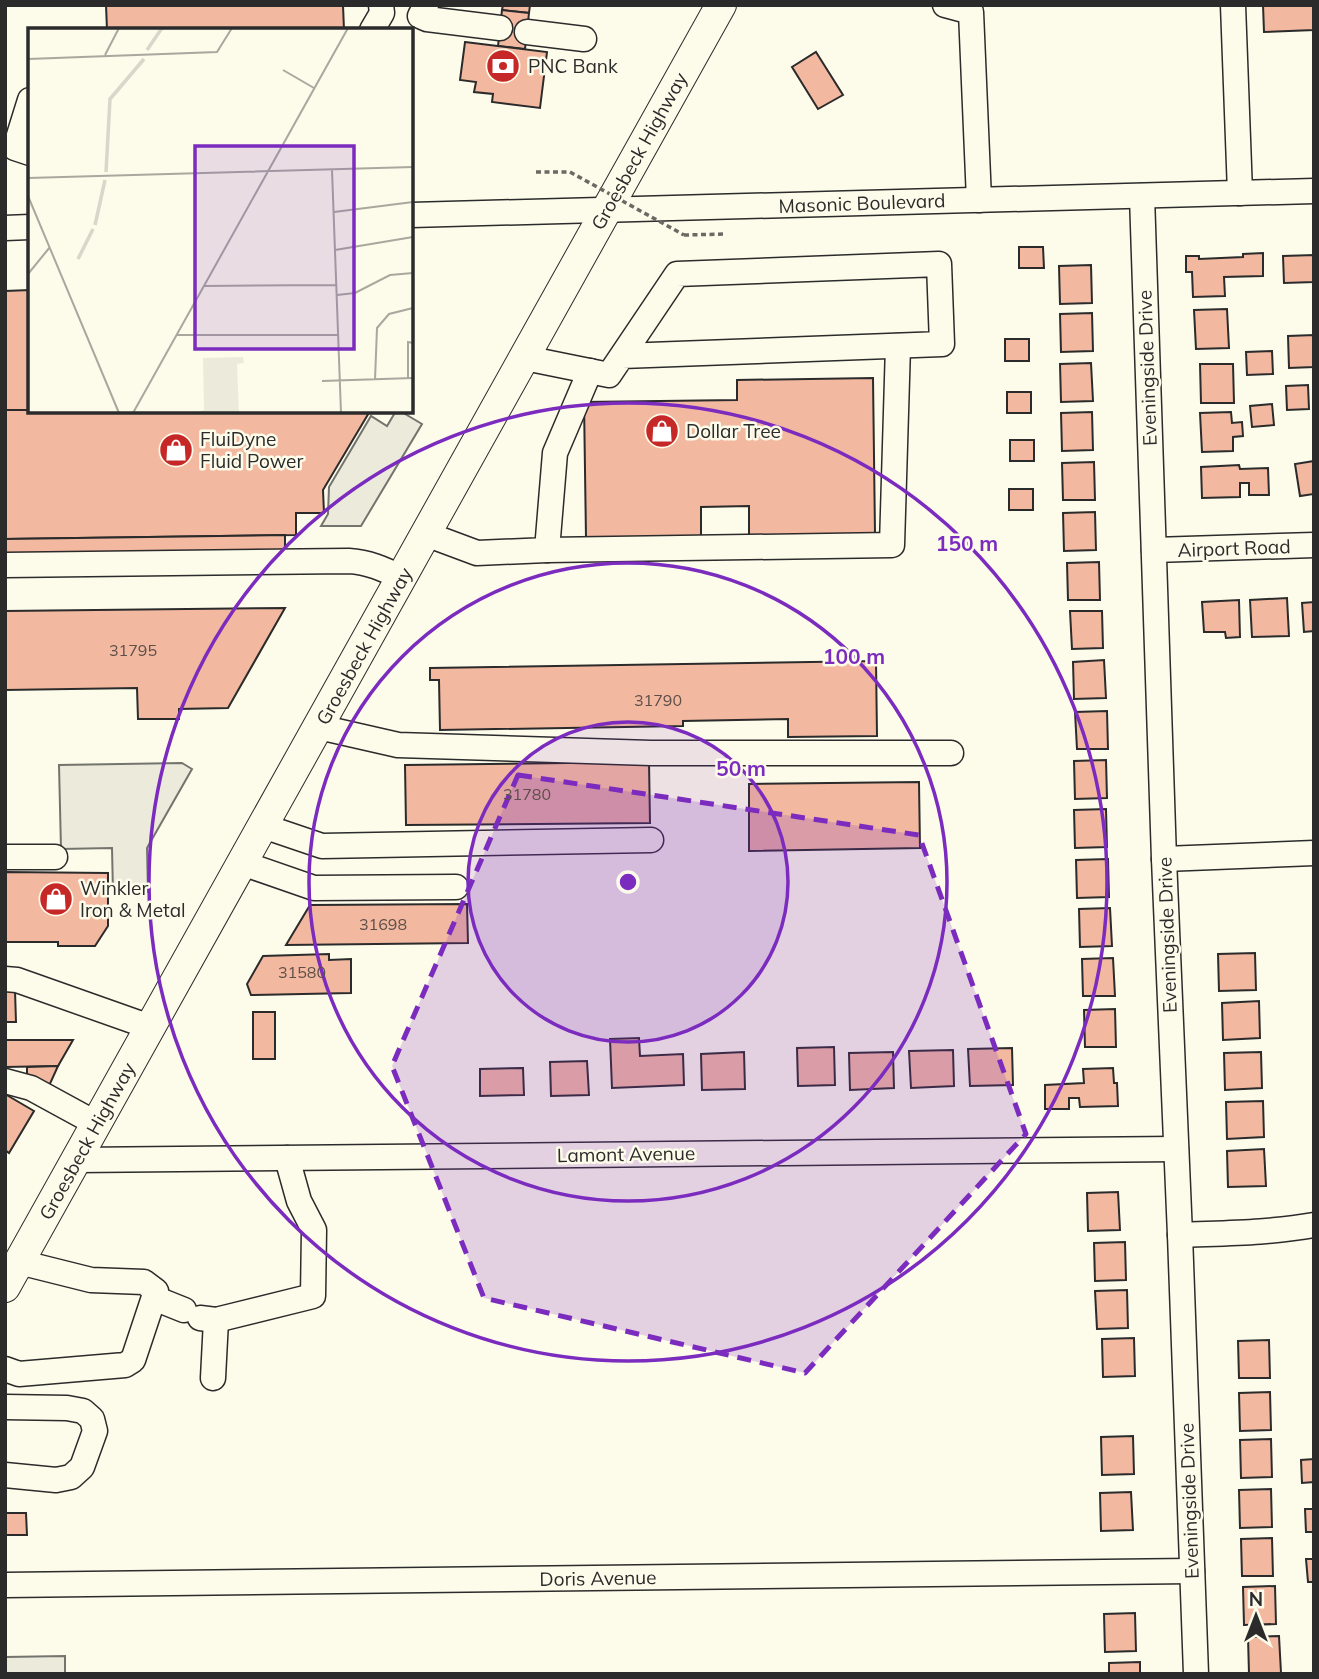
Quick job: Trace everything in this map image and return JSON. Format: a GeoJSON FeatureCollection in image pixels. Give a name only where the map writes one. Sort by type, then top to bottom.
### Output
{"type":"FeatureCollection","features":[{"type":"Feature","properties":{"kind":"main road","name":"Groesbeck Highway"},"geometry":{"type":"LineString","coordinates":[[12,1274],[720,5]]}},
{"type":"Feature","properties":{"kind":"street"},"geometry":{"type":"LineString","coordinates":[[373,28],[382,13],[381,5]]}},
{"type":"Feature","properties":{"kind":"street"},"geometry":{"type":"LineString","coordinates":[[946,5],[971,12],[979,200]]}},
{"type":"Feature","properties":{"kind":"street"},"geometry":{"type":"LineString","coordinates":[[1233,5],[1240,193]]}},
{"type":"Feature","properties":{"kind":"street"},"geometry":{"type":"LineString","coordinates":[[423,11],[427,19],[500,28]]}},
{"type":"Feature","properties":{"kind":"street"},"geometry":{"type":"LineString","coordinates":[[527,32],[584,39]]}},
{"type":"Feature","properties":{"kind":"street"},"geometry":{"type":"LineString","coordinates":[[28,106],[15,148],[28,152]]}},
{"type":"Feature","properties":{"kind":"street","name":"Masonic Boulevard"},"geometry":{"type":"LineString","coordinates":[[413,215],[1314,191]]}},
{"type":"Feature","properties":{"kind":"street","name":"Eveningside Drive"},"geometry":{"type":"LineString","coordinates":[[1142,196],[1195,1674]]}},
{"type":"Feature","properties":{"kind":"street"},"geometry":{"type":"LineString","coordinates":[[5,228],[28,227]]}},
{"type":"Feature","properties":{"kind":"street"},"geometry":{"type":"LineString","coordinates":[[525,358],[609,375],[677,274],[939,264],[942,344],[622,356]]}},
{"type":"Feature","properties":{"kind":"street"},"geometry":{"type":"LineString","coordinates":[[426,534],[477,553],[892,545],[898,346]]}},
{"type":"Feature","properties":{"kind":"street"},"geometry":{"type":"LineString","coordinates":[[547,550],[555,453],[590,371]]}},
{"type":"Feature","properties":{"kind":"street","name":"Airport Road"},"geometry":{"type":"LineString","coordinates":[[1154,550],[1314,545]]}},
{"type":"Feature","properties":{"kind":"street"},"geometry":{"type":"LineString","coordinates":[[5,565],[349,561],[382,568],[402,578]]}},
{"type":"Feature","properties":{"kind":"street"},"geometry":{"type":"LineString","coordinates":[[319,727],[398,745],[651,753],[951,753]]}},
{"type":"Feature","properties":{"kind":"street"},"geometry":{"type":"LineString","coordinates":[[263,826],[322,846],[651,839]]}},
{"type":"Feature","properties":{"kind":"street"},"geometry":{"type":"LineString","coordinates":[[1164,859],[1314,853]]}},
{"type":"Feature","properties":{"kind":"street"},"geometry":{"type":"LineString","coordinates":[[5,857],[55,857]]}},
{"type":"Feature","properties":{"kind":"street"},"geometry":{"type":"LineString","coordinates":[[242,863],[314,888],[456,887]]}},
{"type":"Feature","properties":{"kind":"street"},"geometry":{"type":"LineString","coordinates":[[5,979],[17,980],[150,1027]]}},
{"type":"Feature","properties":{"kind":"street"},"geometry":{"type":"LineString","coordinates":[[5,1081],[31,1088],[97,1124]]}},
{"type":"Feature","properties":{"kind":"street","name":"Lamont Avenue"},"geometry":{"type":"LineString","coordinates":[[76,1160],[1176,1149]]}},
{"type":"Feature","properties":{"kind":"street"},"geometry":{"type":"LineString","coordinates":[[154,1298],[200,1316],[313,1296],[314,1230],[299,1201],[287,1158]]}},
{"type":"Feature","properties":{"kind":"street"},"geometry":{"type":"LineString","coordinates":[[1180,1234],[1244,1233],[1314,1225]]}},
{"type":"Feature","properties":{"kind":"street"},"geometry":{"type":"LineString","coordinates":[[5,1369],[19,1374],[125,1365],[133,1360],[156,1291],[145,1282],[12,1274]]}},
{"type":"Feature","properties":{"kind":"street"},"geometry":{"type":"LineString","coordinates":[[200,1316],[213,1378]]}},
{"type":"Feature","properties":{"kind":"street"},"geometry":{"type":"LineString","coordinates":[[5,1407],[67,1408],[83,1412],[92,1419],[95,1431],[82,1467],[71,1477],[56,1480],[5,1475]]}},
{"type":"Feature","properties":{"kind":"street","name":"Doris Avenue"},"geometry":{"type":"LineString","coordinates":[[5,1585],[1192,1571]]}},
{"type":"Feature","properties":{"kind":"path"},"geometry":{"type":"LineString","coordinates":[[536,172],[570,172],[684,235],[725,234]]}},
{"type":"Feature","properties":{"kind":"highlighted area"},"geometry":{"type":"Polygon","coordinates":[[[518,775],[919,835],[1026,1134],[805,1373],[484,1298],[392,1066],[518,775]]]}},
{"type":"Feature","properties":{"kind":"shaded area"},"geometry":{"type":"Polygon","coordinates":[[[395,413],[403,413],[422,424],[361,526],[321,526],[328,514],[329,487],[371,416],[387,426],[395,413]]]}},
{"type":"Feature","properties":{"kind":"shaded area"},"geometry":{"type":"Polygon","coordinates":[[[182,763],[192,769],[147,848],[148,892],[113,893],[112,848],[61,849],[59,765],[182,763]]]}},
{"type":"Feature","properties":{"kind":"shaded area"},"geometry":{"type":"Polygon","coordinates":[[[65,1656],[65,1674],[5,1674],[5,1657],[65,1656]]]}},
{"type":"Feature","properties":{"kind":"building"},"geometry":{"type":"Polygon","coordinates":[[[106,5],[343,5],[344,28],[107,28],[106,5]]]}},
{"type":"Feature","properties":{"kind":"building"},"geometry":{"type":"Polygon","coordinates":[[[503,5],[530,5],[529,13],[502,10],[503,5]]]}},
{"type":"Feature","properties":{"kind":"building"},"geometry":{"type":"Polygon","coordinates":[[[1263,5],[1314,5],[1314,30],[1264,32],[1263,5]]]}},
{"type":"Feature","properties":{"kind":"building"},"geometry":{"type":"Polygon","coordinates":[[[502,10],[529,13],[525,49],[498,46],[502,10]]]}},
{"type":"Feature","properties":{"kind":"building","name":"PNC Bank"},"geometry":{"type":"Polygon","coordinates":[[[465,42],[547,52],[540,108],[492,102],[493,94],[474,92],[476,82],[460,80],[465,42]]]}},
{"type":"Feature","properties":{"kind":"building"},"geometry":{"type":"Polygon","coordinates":[[[816,52],[843,95],[818,109],[792,67],[816,52]]]}},
{"type":"Feature","properties":{"kind":"building"},"geometry":{"type":"Polygon","coordinates":[[[1019,247],[1043,247],[1044,268],[1019,268],[1019,247]]]}},
{"type":"Feature","properties":{"kind":"building"},"geometry":{"type":"Polygon","coordinates":[[[1263,253],[1263,276],[1224,277],[1225,296],[1193,297],[1192,272],[1186,272],[1186,256],[1199,256],[1199,259],[1243,257],[1243,254],[1263,253]]]}},
{"type":"Feature","properties":{"kind":"building"},"geometry":{"type":"Polygon","coordinates":[[[1314,255],[1314,282],[1284,283],[1283,256],[1314,255]]]}},
{"type":"Feature","properties":{"kind":"building"},"geometry":{"type":"Polygon","coordinates":[[[1091,265],[1092,303],[1060,304],[1059,266],[1091,265]]]}},
{"type":"Feature","properties":{"kind":"building"},"geometry":{"type":"Polygon","coordinates":[[[28,290],[28,410],[5,410],[5,291],[28,290]]]}},
{"type":"Feature","properties":{"kind":"building"},"geometry":{"type":"Polygon","coordinates":[[[1227,309],[1229,348],[1196,349],[1194,310],[1227,309]]]}},
{"type":"Feature","properties":{"kind":"building"},"geometry":{"type":"Polygon","coordinates":[[[1092,313],[1093,351],[1061,352],[1060,314],[1092,313]]]}},
{"type":"Feature","properties":{"kind":"building"},"geometry":{"type":"Polygon","coordinates":[[[1314,335],[1314,367],[1289,368],[1288,336],[1314,335]]]}},
{"type":"Feature","properties":{"kind":"building"},"geometry":{"type":"Polygon","coordinates":[[[1005,339],[1029,339],[1029,361],[1005,361],[1005,339]]]}},
{"type":"Feature","properties":{"kind":"building"},"geometry":{"type":"Polygon","coordinates":[[[1272,351],[1273,374],[1247,375],[1246,352],[1272,351]]]}},
{"type":"Feature","properties":{"kind":"building"},"geometry":{"type":"Polygon","coordinates":[[[1091,363],[1093,401],[1061,402],[1060,364],[1091,363]]]}},
{"type":"Feature","properties":{"kind":"building"},"geometry":{"type":"Polygon","coordinates":[[[1200,364],[1233,364],[1234,403],[1201,403],[1200,364]]]}},
{"type":"Feature","properties":{"kind":"building"},"geometry":{"type":"Polygon","coordinates":[[[873,378],[875,534],[749,536],[749,506],[701,507],[701,536],[586,538],[584,402],[737,400],[737,380],[873,378]]]}},
{"type":"Feature","properties":{"kind":"building"},"geometry":{"type":"Polygon","coordinates":[[[1308,385],[1309,409],[1287,410],[1286,386],[1308,385]]]}},
{"type":"Feature","properties":{"kind":"building"},"geometry":{"type":"Polygon","coordinates":[[[1007,392],[1031,392],[1031,413],[1007,413],[1007,392]]]}},
{"type":"Feature","properties":{"kind":"building"},"geometry":{"type":"Polygon","coordinates":[[[1272,404],[1274,425],[1252,427],[1250,406],[1272,404]]]}},
{"type":"Feature","properties":{"kind":"building","name":"FluiDyne Fluid Power"},"geometry":{"type":"Polygon","coordinates":[[[5,410],[28,410],[28,413],[369,413],[323,490],[324,513],[296,513],[296,535],[5,539],[5,410]]]}},
{"type":"Feature","properties":{"kind":"building"},"geometry":{"type":"Polygon","coordinates":[[[1092,412],[1093,450],[1062,451],[1061,413],[1092,412]]]}},
{"type":"Feature","properties":{"kind":"building"},"geometry":{"type":"Polygon","coordinates":[[[1231,412],[1232,423],[1242,422],[1243,436],[1233,437],[1233,451],[1202,452],[1200,413],[1231,412]]]}},
{"type":"Feature","properties":{"kind":"building"},"geometry":{"type":"Polygon","coordinates":[[[1010,440],[1034,440],[1034,461],[1010,461],[1010,440]]]}},
{"type":"Feature","properties":{"kind":"building"},"geometry":{"type":"Polygon","coordinates":[[[1314,461],[1314,494],[1300,496],[1295,464],[1314,461]]]}},
{"type":"Feature","properties":{"kind":"building"},"geometry":{"type":"Polygon","coordinates":[[[1094,462],[1095,500],[1063,500],[1062,463],[1094,462]]]}},
{"type":"Feature","properties":{"kind":"building"},"geometry":{"type":"Polygon","coordinates":[[[1239,465],[1240,469],[1268,468],[1269,495],[1249,495],[1249,483],[1240,483],[1240,497],[1202,498],[1201,467],[1239,465]]]}},
{"type":"Feature","properties":{"kind":"building"},"geometry":{"type":"Polygon","coordinates":[[[1009,489],[1033,489],[1033,510],[1009,510],[1009,489]]]}},
{"type":"Feature","properties":{"kind":"building"},"geometry":{"type":"Polygon","coordinates":[[[1095,512],[1096,550],[1064,551],[1063,513],[1095,512]]]}},
{"type":"Feature","properties":{"kind":"building"},"geometry":{"type":"Polygon","coordinates":[[[285,535],[285,552],[5,556],[5,539],[285,535]]]}},
{"type":"Feature","properties":{"kind":"building"},"geometry":{"type":"Polygon","coordinates":[[[1099,562],[1100,600],[1068,600],[1067,563],[1099,562]]]}},
{"type":"Feature","properties":{"kind":"building"},"geometry":{"type":"Polygon","coordinates":[[[1287,598],[1289,636],[1252,637],[1250,600],[1287,598]]]}},
{"type":"Feature","properties":{"kind":"building"},"geometry":{"type":"Polygon","coordinates":[[[1239,600],[1240,637],[1226,638],[1225,632],[1204,632],[1202,602],[1239,600]]]}},
{"type":"Feature","properties":{"kind":"building"},"geometry":{"type":"Polygon","coordinates":[[[1314,602],[1314,631],[1304,632],[1302,603],[1314,602]]]}},
{"type":"Feature","properties":{"kind":"building"},"geometry":{"type":"Polygon","coordinates":[[[285,608],[228,708],[179,709],[179,719],[138,719],[137,688],[5,690],[5,611],[285,608]]]}},
{"type":"Feature","properties":{"kind":"building"},"geometry":{"type":"Polygon","coordinates":[[[1070,611],[1102,611],[1103,648],[1072,649],[1070,611]]]}},
{"type":"Feature","properties":{"kind":"building"},"geometry":{"type":"Polygon","coordinates":[[[1104,660],[1106,698],[1074,699],[1073,662],[1104,660]]]}},
{"type":"Feature","properties":{"kind":"building"},"geometry":{"type":"Polygon","coordinates":[[[876,661],[877,736],[788,737],[788,719],[683,721],[683,726],[440,730],[439,680],[430,680],[430,668],[876,661]]]}},
{"type":"Feature","properties":{"kind":"building"},"geometry":{"type":"Polygon","coordinates":[[[1107,711],[1108,749],[1077,749],[1075,712],[1107,711]]]}},
{"type":"Feature","properties":{"kind":"building"},"geometry":{"type":"Polygon","coordinates":[[[1106,760],[1107,798],[1075,799],[1074,761],[1106,760]]]}},
{"type":"Feature","properties":{"kind":"building"},"geometry":{"type":"Polygon","coordinates":[[[649,762],[650,823],[406,825],[405,765],[649,762]]]}},
{"type":"Feature","properties":{"kind":"building"},"geometry":{"type":"Polygon","coordinates":[[[919,782],[920,848],[749,851],[749,784],[919,782]]]}},
{"type":"Feature","properties":{"kind":"building"},"geometry":{"type":"Polygon","coordinates":[[[1106,809],[1107,847],[1075,848],[1074,810],[1106,809]]]}},
{"type":"Feature","properties":{"kind":"building"},"geometry":{"type":"Polygon","coordinates":[[[1108,859],[1109,897],[1077,898],[1076,860],[1108,859]]]}},
{"type":"Feature","properties":{"kind":"building","name":"Winkler Iron & Metal"},"geometry":{"type":"Polygon","coordinates":[[[5,872],[108,873],[108,926],[95,946],[58,946],[58,942],[5,942],[5,872]]]}},
{"type":"Feature","properties":{"kind":"building"},"geometry":{"type":"Polygon","coordinates":[[[467,904],[468,943],[286,945],[310,905],[467,904]]]}},
{"type":"Feature","properties":{"kind":"building"},"geometry":{"type":"Polygon","coordinates":[[[1110,908],[1112,946],[1080,947],[1079,909],[1110,908]]]}},
{"type":"Feature","properties":{"kind":"building"},"geometry":{"type":"Polygon","coordinates":[[[1255,953],[1256,990],[1219,991],[1218,954],[1255,953]]]}},
{"type":"Feature","properties":{"kind":"building"},"geometry":{"type":"Polygon","coordinates":[[[329,954],[329,960],[351,959],[351,993],[251,995],[247,984],[263,956],[329,954]]]}},
{"type":"Feature","properties":{"kind":"building"},"geometry":{"type":"Polygon","coordinates":[[[1113,958],[1115,996],[1083,996],[1082,959],[1113,958]]]}},
{"type":"Feature","properties":{"kind":"building"},"geometry":{"type":"Polygon","coordinates":[[[5,991],[15,991],[16,1022],[5,1022],[5,991]]]}},
{"type":"Feature","properties":{"kind":"building"},"geometry":{"type":"Polygon","coordinates":[[[1259,1001],[1260,1038],[1223,1040],[1222,1003],[1259,1001]]]}},
{"type":"Feature","properties":{"kind":"building"},"geometry":{"type":"Polygon","coordinates":[[[1115,1009],[1116,1047],[1085,1047],[1084,1010],[1115,1009]]]}},
{"type":"Feature","properties":{"kind":"building"},"geometry":{"type":"Polygon","coordinates":[[[253,1012],[275,1012],[275,1059],[253,1059],[253,1012]]]}},
{"type":"Feature","properties":{"kind":"building"},"geometry":{"type":"Polygon","coordinates":[[[639,1038],[640,1056],[683,1054],[684,1085],[612,1088],[610,1039],[639,1038]]]}},
{"type":"Feature","properties":{"kind":"building"},"geometry":{"type":"Polygon","coordinates":[[[5,1040],[73,1040],[58,1066],[5,1067],[5,1040]]]}},
{"type":"Feature","properties":{"kind":"building"},"geometry":{"type":"Polygon","coordinates":[[[834,1047],[835,1085],[798,1086],[797,1048],[834,1047]]]}},
{"type":"Feature","properties":{"kind":"building"},"geometry":{"type":"Polygon","coordinates":[[[1012,1048],[1013,1085],[970,1086],[968,1049],[1012,1048]]]}},
{"type":"Feature","properties":{"kind":"building"},"geometry":{"type":"Polygon","coordinates":[[[953,1050],[954,1086],[911,1088],[909,1051],[953,1050]]]}},
{"type":"Feature","properties":{"kind":"building"},"geometry":{"type":"Polygon","coordinates":[[[744,1052],[745,1089],[702,1090],[701,1054],[744,1052]]]}},
{"type":"Feature","properties":{"kind":"building"},"geometry":{"type":"Polygon","coordinates":[[[893,1052],[894,1088],[850,1090],[849,1053],[893,1052]]]}},
{"type":"Feature","properties":{"kind":"building"},"geometry":{"type":"Polygon","coordinates":[[[1261,1052],[1262,1088],[1225,1090],[1224,1053],[1261,1052]]]}},
{"type":"Feature","properties":{"kind":"building"},"geometry":{"type":"Polygon","coordinates":[[[587,1061],[589,1095],[551,1096],[550,1062],[587,1061]]]}},
{"type":"Feature","properties":{"kind":"building"},"geometry":{"type":"Polygon","coordinates":[[[58,1066],[49,1086],[27,1075],[27,1067],[58,1066]]]}},
{"type":"Feature","properties":{"kind":"building"},"geometry":{"type":"Polygon","coordinates":[[[523,1068],[524,1095],[480,1096],[480,1069],[523,1068]]]}},
{"type":"Feature","properties":{"kind":"building"},"geometry":{"type":"Polygon","coordinates":[[[1113,1068],[1118,1106],[1080,1107],[1079,1098],[1069,1098],[1069,1109],[1045,1109],[1045,1085],[1084,1083],[1083,1069],[1113,1068]]]}},
{"type":"Feature","properties":{"kind":"building"},"geometry":{"type":"Polygon","coordinates":[[[5,1094],[34,1111],[9,1153],[5,1150],[5,1094]]]}},
{"type":"Feature","properties":{"kind":"building"},"geometry":{"type":"Polygon","coordinates":[[[1263,1101],[1264,1137],[1227,1139],[1226,1102],[1263,1101]]]}},
{"type":"Feature","properties":{"kind":"building"},"geometry":{"type":"Polygon","coordinates":[[[1264,1149],[1266,1186],[1228,1187],[1227,1151],[1264,1149]]]}},
{"type":"Feature","properties":{"kind":"building"},"geometry":{"type":"Polygon","coordinates":[[[1118,1192],[1120,1230],[1088,1231],[1087,1193],[1118,1192]]]}},
{"type":"Feature","properties":{"kind":"building"},"geometry":{"type":"Polygon","coordinates":[[[1125,1242],[1126,1280],[1095,1281],[1094,1243],[1125,1242]]]}},
{"type":"Feature","properties":{"kind":"building"},"geometry":{"type":"Polygon","coordinates":[[[1127,1290],[1128,1328],[1097,1329],[1095,1291],[1127,1290]]]}},
{"type":"Feature","properties":{"kind":"building"},"geometry":{"type":"Polygon","coordinates":[[[1134,1338],[1135,1376],[1103,1377],[1102,1339],[1134,1338]]]}},
{"type":"Feature","properties":{"kind":"building"},"geometry":{"type":"Polygon","coordinates":[[[1269,1340],[1270,1378],[1239,1378],[1238,1341],[1269,1340]]]}},
{"type":"Feature","properties":{"kind":"building"},"geometry":{"type":"Polygon","coordinates":[[[1270,1392],[1271,1430],[1240,1431],[1239,1393],[1270,1392]]]}},
{"type":"Feature","properties":{"kind":"building"},"geometry":{"type":"Polygon","coordinates":[[[1133,1436],[1134,1474],[1102,1475],[1101,1437],[1133,1436]]]}},
{"type":"Feature","properties":{"kind":"building"},"geometry":{"type":"Polygon","coordinates":[[[1271,1439],[1272,1477],[1241,1478],[1240,1440],[1271,1439]]]}},
{"type":"Feature","properties":{"kind":"building"},"geometry":{"type":"Polygon","coordinates":[[[1314,1459],[1314,1482],[1302,1483],[1301,1460],[1314,1459]]]}},
{"type":"Feature","properties":{"kind":"building"},"geometry":{"type":"Polygon","coordinates":[[[1271,1489],[1272,1527],[1240,1528],[1239,1490],[1271,1489]]]}},
{"type":"Feature","properties":{"kind":"building"},"geometry":{"type":"Polygon","coordinates":[[[1131,1492],[1133,1530],[1101,1531],[1100,1493],[1131,1492]]]}},
{"type":"Feature","properties":{"kind":"building"},"geometry":{"type":"Polygon","coordinates":[[[1305,1509],[1314,1509],[1314,1532],[1306,1532],[1305,1509]]]}},
{"type":"Feature","properties":{"kind":"building"},"geometry":{"type":"Polygon","coordinates":[[[5,1513],[26,1513],[27,1535],[5,1535],[5,1513]]]}},
{"type":"Feature","properties":{"kind":"building"},"geometry":{"type":"Polygon","coordinates":[[[1272,1538],[1273,1576],[1242,1576],[1241,1539],[1272,1538]]]}},
{"type":"Feature","properties":{"kind":"building"},"geometry":{"type":"Polygon","coordinates":[[[1306,1559],[1314,1559],[1314,1582],[1308,1582],[1306,1559]]]}},
{"type":"Feature","properties":{"kind":"building"},"geometry":{"type":"Polygon","coordinates":[[[1275,1586],[1276,1624],[1244,1625],[1243,1587],[1275,1586]]]}},
{"type":"Feature","properties":{"kind":"building"},"geometry":{"type":"Polygon","coordinates":[[[1135,1613],[1136,1651],[1105,1652],[1104,1614],[1135,1613]]]}},
{"type":"Feature","properties":{"kind":"building"},"geometry":{"type":"Polygon","coordinates":[[[1279,1636],[1281,1673],[1249,1674],[1248,1637],[1279,1636]]]}},
{"type":"Feature","properties":{"kind":"building"},"geometry":{"type":"Polygon","coordinates":[[[1140,1662],[1140,1674],[1109,1674],[1109,1663],[1140,1662]]]}},
{"type":"Feature","properties":{"kind":"place","name":"PNC Bank"},"geometry":{"type":"Point","coordinates":[503,66]}},
{"type":"Feature","properties":{"kind":"place","name":"Dollar Tree"},"geometry":{"type":"Point","coordinates":[662,431]}},
{"type":"Feature","properties":{"kind":"place","name":"FluiDyne Fluid Power"},"geometry":{"type":"Point","coordinates":[176,450]}},
{"type":"Feature","properties":{"kind":"place","name":"Winkler Iron & Metal"},"geometry":{"type":"Point","coordinates":[56,899]}}]}
